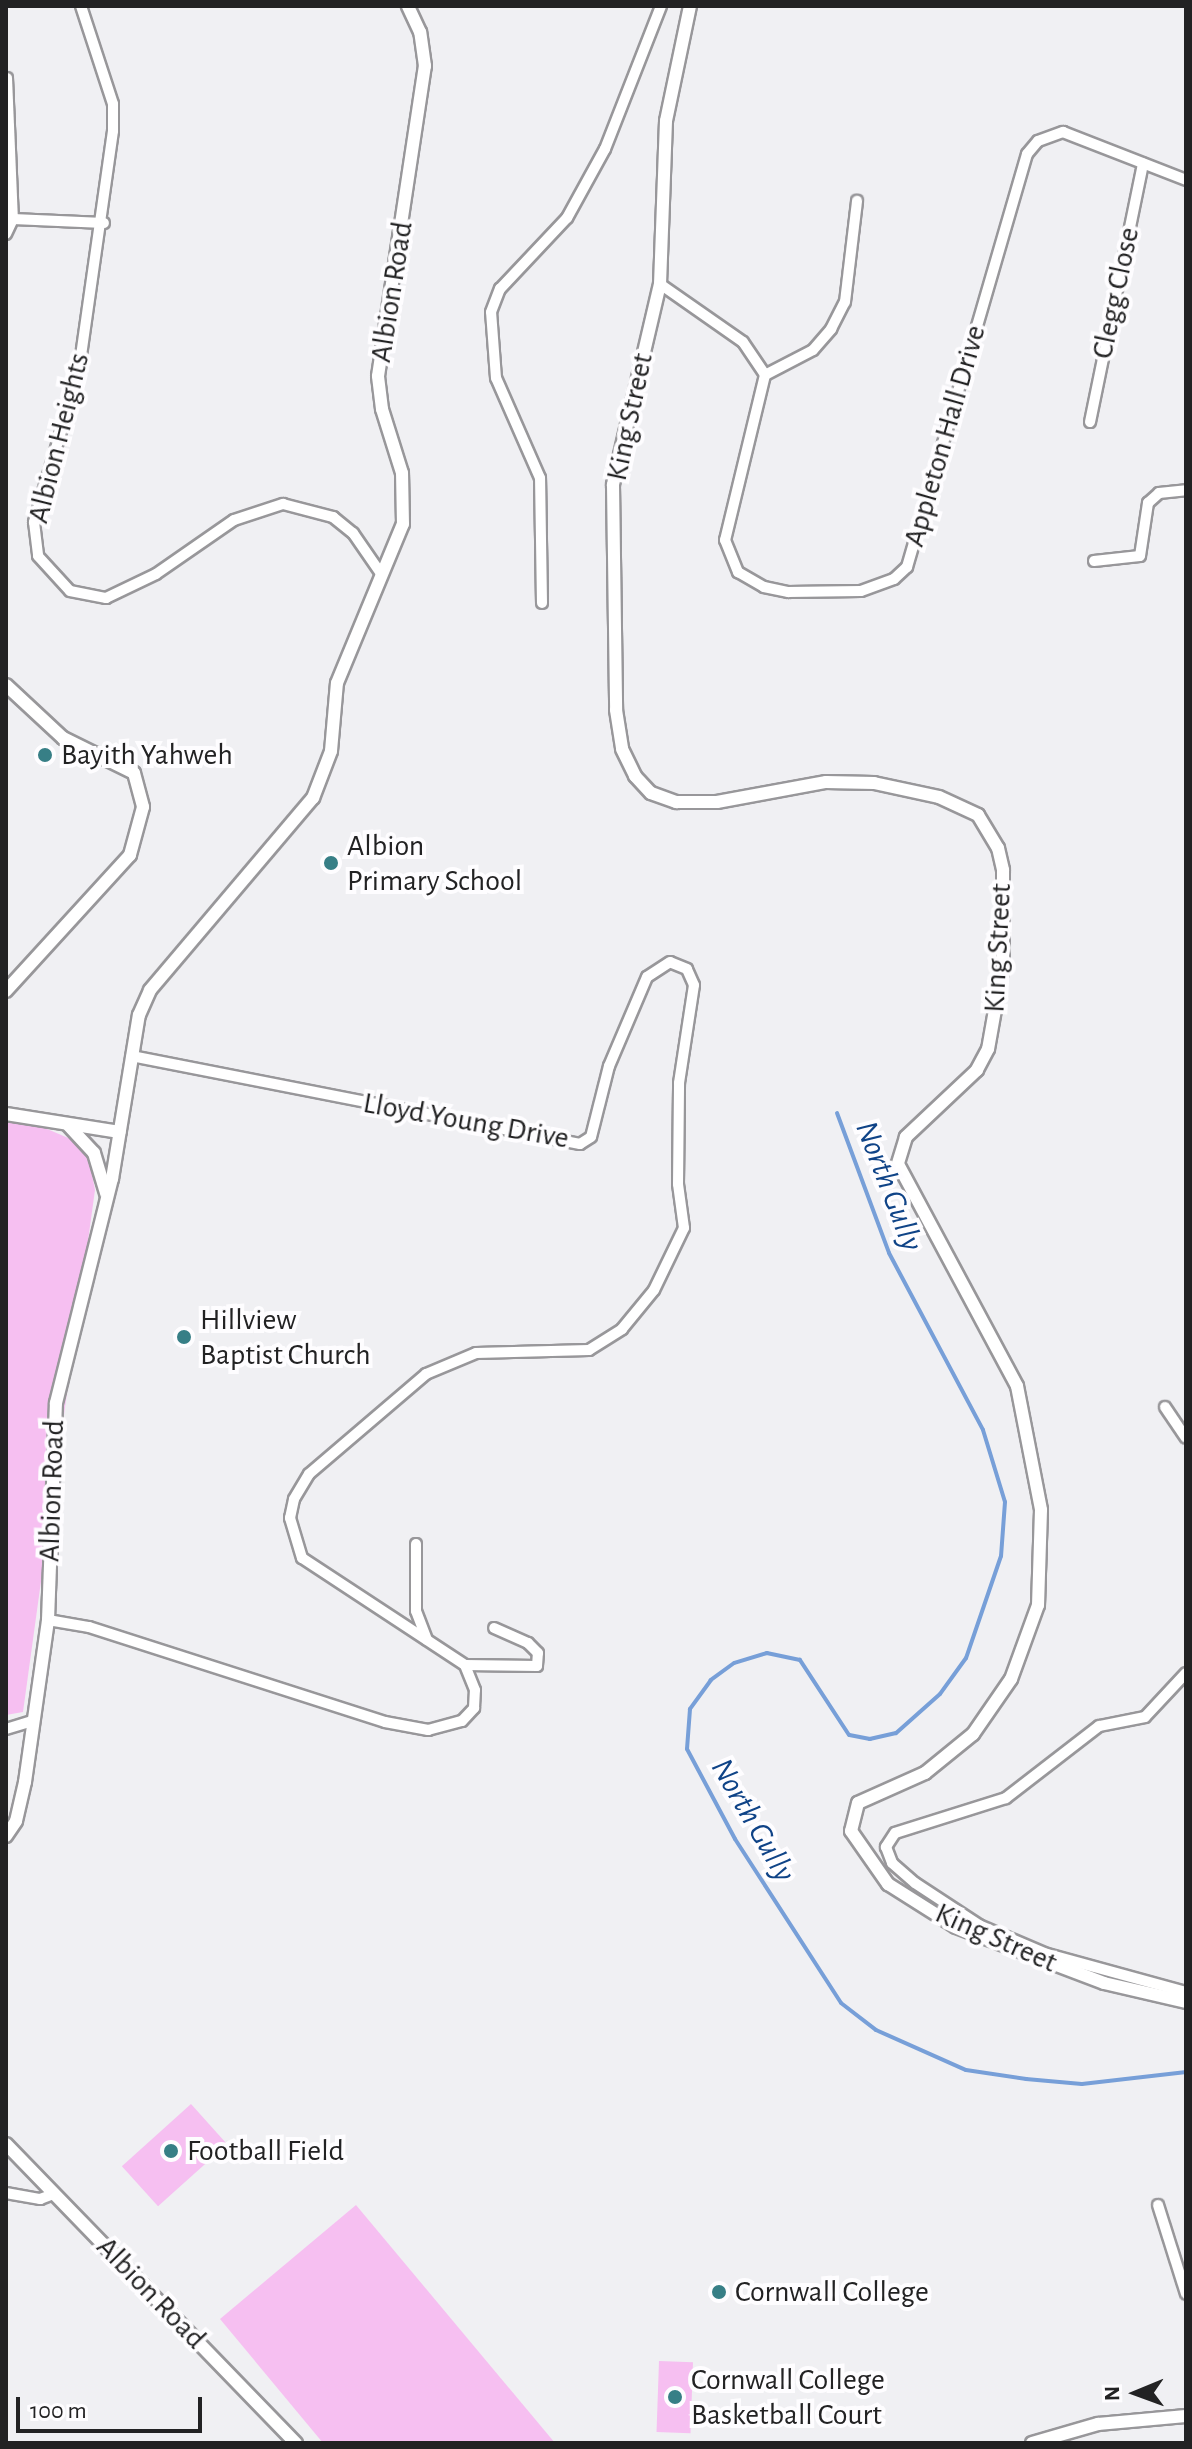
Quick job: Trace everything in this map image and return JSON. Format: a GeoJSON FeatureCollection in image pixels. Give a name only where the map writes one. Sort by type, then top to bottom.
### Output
{"type":"FeatureCollection","features":[{"type":"Feature","properties":{"kind":"street","name":"Albion Heights"},"geometry":{"type":"LineString","coordinates":[[81,6],[113,104],[104,223],[79,371],[34,522],[34,541],[45,571],[70,591],[106,598],[156,574],[234,520],[283,504],[309,507],[333,517],[353,533],[382,575]]}},
{"type":"Feature","properties":{"kind":"street","name":"Albion Road"},"geometry":{"type":"LineString","coordinates":[[6,1836],[16,1821],[25,1782],[48,1620],[56,1403],[107,1198],[132,1056],[150,990],[313,798],[331,751],[337,683],[403,524],[406,498],[378,376],[424,77],[420,32],[408,6]]}},
{"type":"Feature","properties":{"kind":"street"},"geometry":{"type":"LineString","coordinates":[[542,603],[540,478],[496,378],[491,312],[500,289],[567,218],[605,149],[661,6]]}},
{"type":"Feature","properties":{"kind":"street","name":"King Street"},"geometry":{"type":"LineString","coordinates":[[690,6],[666,121],[660,284],[613,485],[616,710],[622,749],[635,776],[651,793],[676,802],[717,802],[826,782],[874,783],[939,797],[978,815],[998,848],[1003,870],[1003,965],[988,1049],[977,1070],[906,1137],[898,1164],[1017,1386],[1041,1510],[1038,1605],[1011,1679],[973,1734],[925,1773],[858,1803],[851,1831],[888,1884],[956,1927],[1104,1983],[1186,2002]]}},
{"type":"Feature","properties":{"kind":"street"},"geometry":{"type":"LineString","coordinates":[[6,234],[13,219],[7,78]]}},
{"type":"Feature","properties":{"kind":"street","name":"Appleton Hall Drive"},"geometry":{"type":"LineString","coordinates":[[765,375],[725,540],[738,572],[764,587],[788,592],[861,591],[894,579],[907,567],[932,488],[1027,154],[1038,141],[1063,132],[1186,180]]}},
{"type":"Feature","properties":{"kind":"street","name":"Clegg Close"},"geometry":{"type":"LineString","coordinates":[[1090,422],[1143,163]]}},
{"type":"Feature","properties":{"kind":"street"},"geometry":{"type":"LineString","coordinates":[[660,284],[743,342],[765,375],[813,350],[831,329],[845,302],[857,201]]}},
{"type":"Feature","properties":{"kind":"street"},"geometry":{"type":"LineString","coordinates":[[13,219],[104,223]]}},
{"type":"Feature","properties":{"kind":"street"},"geometry":{"type":"LineString","coordinates":[[1094,561],[1140,556],[1148,503],[1159,493],[1186,490]]}},
{"type":"Feature","properties":{"kind":"street"},"geometry":{"type":"LineString","coordinates":[[6,685],[63,738],[134,773],[143,807],[130,855],[6,991]]}},
{"type":"Feature","properties":{"kind":"street","name":"Lloyd Young Drive"},"geometry":{"type":"LineString","coordinates":[[132,1056],[580,1144],[591,1137],[609,1066],[647,977],[670,962],[687,969],[694,985],[683,1040],[678,1141],[684,1228],[654,1290],[622,1329],[589,1350],[476,1353],[426,1374],[309,1474],[294,1499],[290,1518],[302,1558],[465,1665]]}},
{"type":"Feature","properties":{"kind":"street"},"geometry":{"type":"LineString","coordinates":[[6,1114],[120,1132]]}},
{"type":"Feature","properties":{"kind":"street"},"geometry":{"type":"LineString","coordinates":[[68,1125],[94,1153],[107,1198]]}},
{"type":"Feature","properties":{"kind":"street"},"geometry":{"type":"LineString","coordinates":[[1165,1407],[1186,1438]]}},
{"type":"Feature","properties":{"kind":"street"},"geometry":{"type":"LineString","coordinates":[[416,1544],[416,1611],[428,1642]]}},
{"type":"Feature","properties":{"kind":"street"},"geometry":{"type":"LineString","coordinates":[[48,1620],[89,1627],[333,1709],[428,1730],[462,1721],[474,1708],[475,1690],[465,1665],[537,1666],[538,1653],[528,1643],[494,1628]]}},
{"type":"Feature","properties":{"kind":"street"},"geometry":{"type":"LineString","coordinates":[[1186,1673],[1145,1717],[1099,1726],[1006,1798],[895,1833],[886,1847],[892,1863],[903,1873],[979,1925],[1047,1954],[1186,1992]]}},
{"type":"Feature","properties":{"kind":"street"},"geometry":{"type":"LineString","coordinates":[[6,1729],[32,1721]]}},
{"type":"Feature","properties":{"kind":"street","name":"Albion Road"},"geometry":{"type":"LineString","coordinates":[[6,2144],[51,2195],[296,2443]]}},
{"type":"Feature","properties":{"kind":"street"},"geometry":{"type":"LineString","coordinates":[[6,2193],[40,2199],[51,2195]]}},
{"type":"Feature","properties":{"kind":"street"},"geometry":{"type":"LineString","coordinates":[[1158,2205],[1186,2294]]}},
{"type":"Feature","properties":{"kind":"street"},"geometry":{"type":"LineString","coordinates":[[1032,2443],[1098,2424],[1186,2416]]}},
{"type":"Feature","properties":{"kind":"shaded area"},"geometry":{"type":"Polygon","coordinates":[[[6,1120],[40,1126],[73,1140],[89,1159],[95,1190],[23,1712],[6,1715],[6,1120]]]}},
{"type":"Feature","properties":{"kind":"shaded area","name":"Football Field"},"geometry":{"type":"Polygon","coordinates":[[[191,2104],[227,2144],[158,2206],[122,2166],[191,2104]]]}},
{"type":"Feature","properties":{"kind":"shaded area"},"geometry":{"type":"Polygon","coordinates":[[[356,2205],[555,2443],[323,2443],[220,2319],[356,2205]]]}},
{"type":"Feature","properties":{"kind":"shaded area","name":"Cornwall College Basketball Court"},"geometry":{"type":"Polygon","coordinates":[[[659,2361],[693,2362],[691,2433],[657,2432],[659,2361]]]}},
{"type":"Feature","properties":{"kind":"waterway","name":"North Gully"},"geometry":{"type":"LineString","coordinates":[[837,1113],[889,1253],[983,1430],[1005,1502],[1001,1556],[966,1658],[940,1694],[896,1733],[870,1739],[849,1735],[800,1660],[767,1653],[734,1663],[711,1680],[690,1709],[687,1749],[735,1839],[841,2003],[876,2030],[966,2070],[1026,2079],[1082,2084],[1186,2072]]}},
{"type":"Feature","properties":{"kind":"place","name":"Bayith Yahweh"},"geometry":{"type":"Point","coordinates":[45,755]}},
{"type":"Feature","properties":{"kind":"place","name":"Albion Primary School"},"geometry":{"type":"Point","coordinates":[331,863]}},
{"type":"Feature","properties":{"kind":"place","name":"Hillview Baptist Church"},"geometry":{"type":"Point","coordinates":[184,1337]}},
{"type":"Feature","properties":{"kind":"place","name":"Football Field"},"geometry":{"type":"Point","coordinates":[171,2151]}},
{"type":"Feature","properties":{"kind":"place","name":"Cornwall College"},"geometry":{"type":"Point","coordinates":[719,2292]}},
{"type":"Feature","properties":{"kind":"place","name":"Cornwall College Basketball Court"},"geometry":{"type":"Point","coordinates":[675,2397]}}]}
